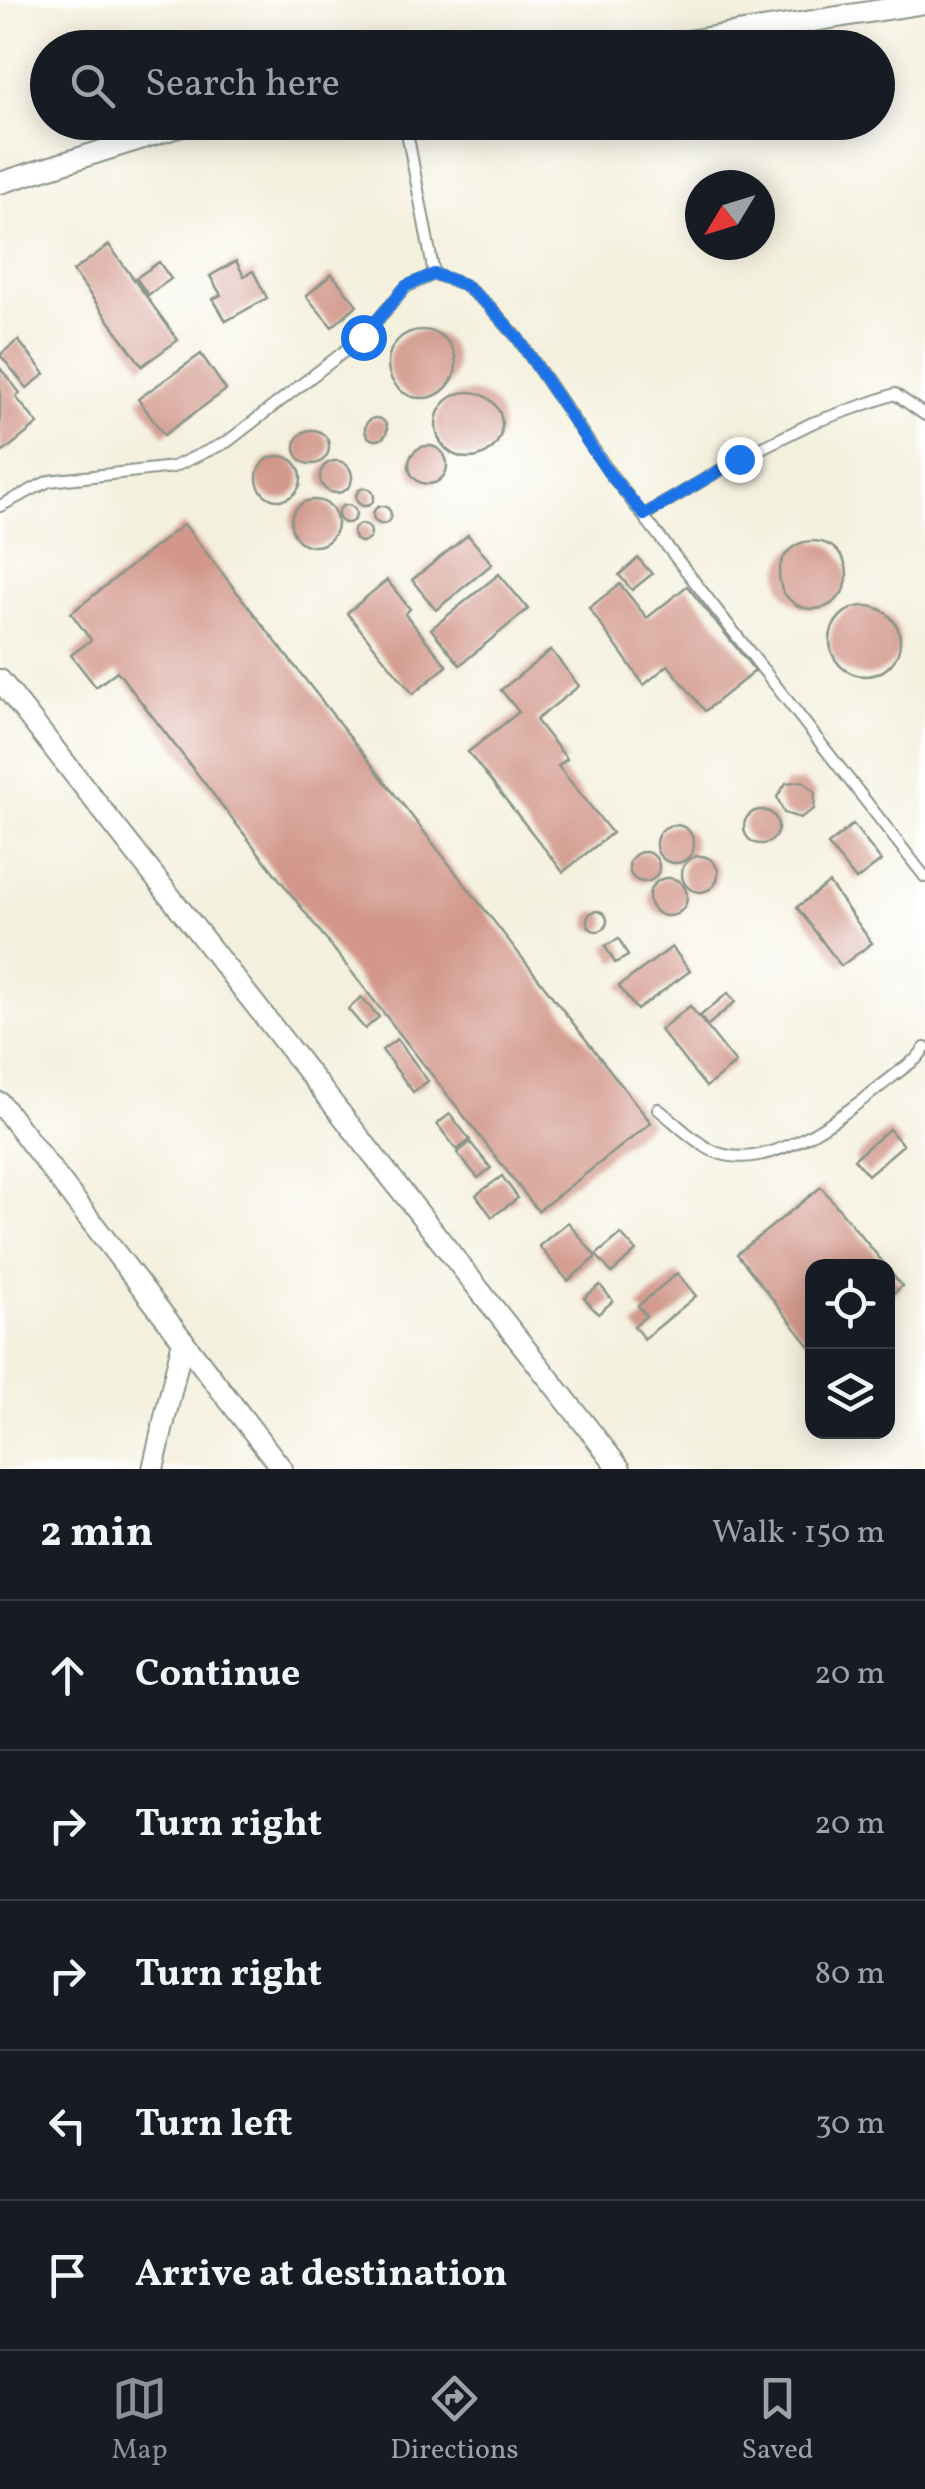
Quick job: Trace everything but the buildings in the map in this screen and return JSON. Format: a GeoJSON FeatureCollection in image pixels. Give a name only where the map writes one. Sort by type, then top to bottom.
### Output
{"type":"FeatureCollection","features":[{"type":"Feature","properties":{"kind":"street"},"geometry":{"type":"LineString","coordinates":[[756,30],[925,3]]}},
{"type":"Feature","properties":{"kind":"street"},"geometry":{"type":"LineString","coordinates":[[0,183],[137,140]]}},
{"type":"Feature","properties":{"kind":"street"},"geometry":{"type":"LineString","coordinates":[[0,680],[620,1469]]}},
{"type":"Feature","properties":{"kind":"street"},"geometry":{"type":"LineString","coordinates":[[0,1103],[282,1469]]}},
{"type":"Feature","properties":{"kind":"street"},"geometry":{"type":"LineString","coordinates":[[152,1469],[183,1340]]}},
{"type":"Feature","properties":{"kind":"lane"},"geometry":{"type":"LineString","coordinates":[[408,140],[434,274]]}},
{"type":"Feature","properties":{"kind":"lane"},"geometry":{"type":"LineString","coordinates":[[0,506],[48,481],[173,468],[227,442],[363,337],[406,286],[434,274],[463,284],[517,337],[586,440],[925,877]]}},
{"type":"Feature","properties":{"kind":"lane"},"geometry":{"type":"LineString","coordinates":[[644,515],[739,459],[828,417],[895,394],[925,415]]}},
{"type":"Feature","properties":{"kind":"lane"},"geometry":{"type":"LineString","coordinates":[[658,1109],[713,1151],[747,1159],[787,1149],[916,1059],[925,1048]]}},
{"type":"Feature","properties":{"kind":"route"},"geometry":{"type":"LineString","coordinates":[[363,337],[406,286],[434,274],[463,284],[517,337],[608,472],[644,515],[739,459]]}}]}
